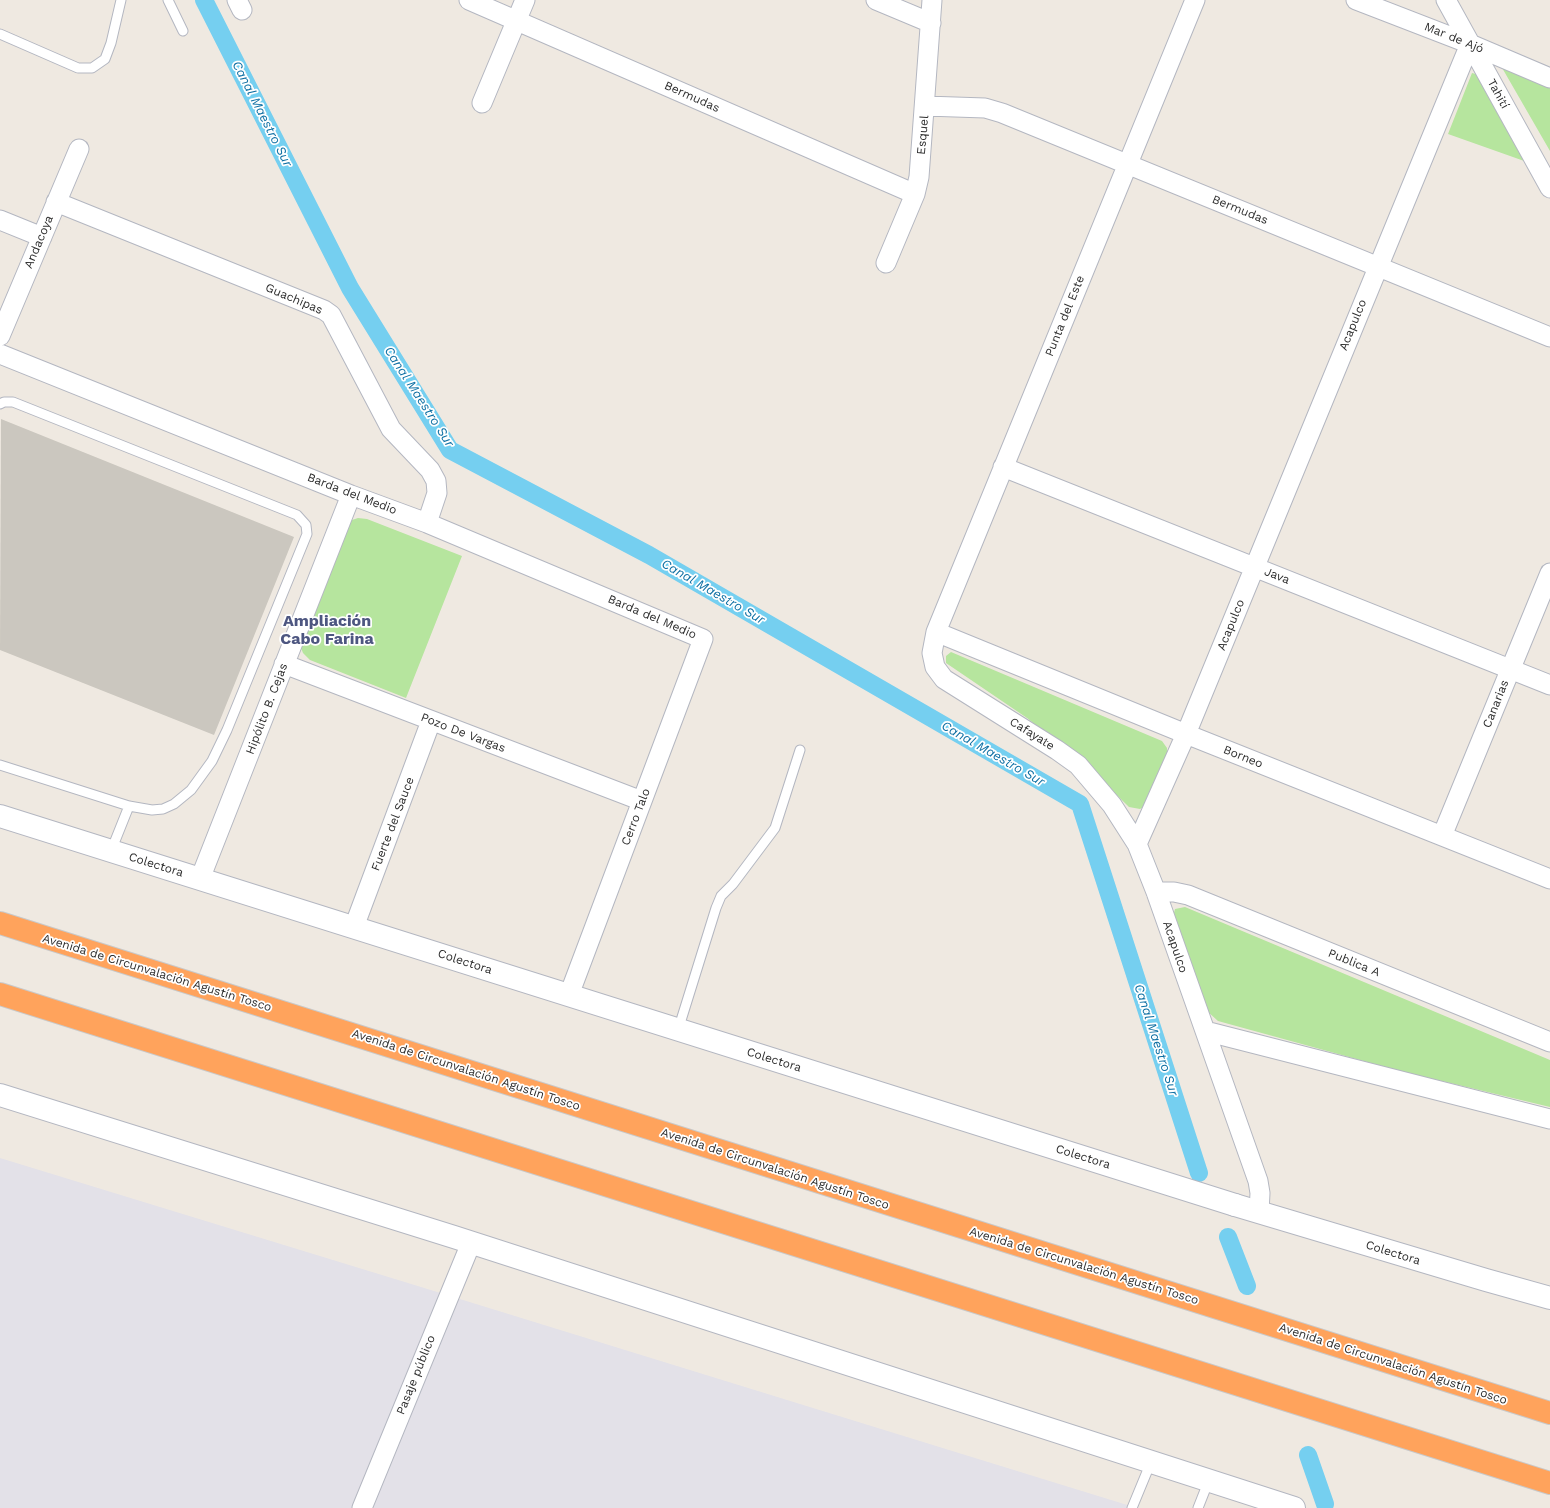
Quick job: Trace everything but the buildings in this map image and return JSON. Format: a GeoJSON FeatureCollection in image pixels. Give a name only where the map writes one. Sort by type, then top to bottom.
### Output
{"type":"FeatureCollection","features":[{"type":"Feature","properties":{"kind":"highway","name":"Avenida de Circunvalación Agustín Tosco"},"geometry":{"type":"LineString","coordinates":[[0,923],[1550,1413]]}},
{"type":"Feature","properties":{"kind":"highway"},"geometry":{"type":"LineString","coordinates":[[0,994],[1550,1483]]}},
{"type":"Feature","properties":{"kind":"highway"},"geometry":{"type":"LineString","coordinates":[[1413,1370],[1550,1403]]}},
{"type":"Feature","properties":{"kind":"highway"},"geometry":{"type":"LineString","coordinates":[[1497,1466],[1550,1490]]}},
{"type":"Feature","properties":{"kind":"street","name":"Bermudas"},"geometry":{"type":"LineString","coordinates":[[469,0],[915,194]]}},
{"type":"Feature","properties":{"kind":"street"},"geometry":{"type":"LineString","coordinates":[[482,103],[525,0]]}},
{"type":"Feature","properties":{"kind":"street"},"geometry":{"type":"LineString","coordinates":[[876,0],[931,24]]}},
{"type":"Feature","properties":{"kind":"street","name":"Esquel"},"geometry":{"type":"LineString","coordinates":[[886,263],[915,194],[919,177],[932,0]]}},
{"type":"Feature","properties":{"kind":"street","name":"Punta del Este"},"geometry":{"type":"LineString","coordinates":[[936,632],[1195,0]]}},
{"type":"Feature","properties":{"kind":"street","name":"Mar de Ajó"},"geometry":{"type":"LineString","coordinates":[[1356,0],[1470,44],[1550,78]]}},
{"type":"Feature","properties":{"kind":"street","name":"Tahití"},"geometry":{"type":"LineString","coordinates":[[1446,0],[1550,188]]}},
{"type":"Feature","properties":{"kind":"street","name":"Acapulco"},"geometry":{"type":"LineString","coordinates":[[1259,1213],[1260,1193],[1258,1181],[1156,892],[1137,844],[1186,734],[1377,266],[1470,44]]}},
{"type":"Feature","properties":{"kind":"street","name":"Bermudas"},"geometry":{"type":"LineString","coordinates":[[925,106],[985,108],[1002,112],[1550,337]]}},
{"type":"Feature","properties":{"kind":"street","name":"Andacoya"},"geometry":{"type":"LineString","coordinates":[[0,336],[79,149]]}},
{"type":"Feature","properties":{"kind":"street","name":"Guachipas"},"geometry":{"type":"LineString","coordinates":[[56,202],[324,310],[331,315],[391,429],[430,470],[436,481],[437,493],[427,523]]}},
{"type":"Feature","properties":{"kind":"street"},"geometry":{"type":"LineString","coordinates":[[0,220],[42,237]]}},
{"type":"Feature","properties":{"kind":"street","name":"Barda del Medio"},"geometry":{"type":"LineString","coordinates":[[0,354],[427,523],[703,639]]}},
{"type":"Feature","properties":{"kind":"street","name":"Java"},"geometry":{"type":"LineString","coordinates":[[1003,467],[1550,685]]}},
{"type":"Feature","properties":{"kind":"street","name":"Hipólito B. Cejas"},"geometry":{"type":"LineString","coordinates":[[200,879],[351,494]]}},
{"type":"Feature","properties":{"kind":"street","name":"Canarias"},"geometry":{"type":"LineString","coordinates":[[1442,836],[1550,573]]}},
{"type":"Feature","properties":{"kind":"street","name":"Borneo"},"geometry":{"type":"LineString","coordinates":[[936,632],[1186,734],[1550,879]]}},
{"type":"Feature","properties":{"kind":"street","name":"Cafayate"},"geometry":{"type":"LineString","coordinates":[[936,632],[932,653],[934,667],[944,679],[1057,750],[1078,766],[1112,804],[1137,844]]}},
{"type":"Feature","properties":{"kind":"street","name":"Cerro Talo"},"geometry":{"type":"LineString","coordinates":[[569,995],[703,639]]}},
{"type":"Feature","properties":{"kind":"street","name":"Pozo De Vargas"},"geometry":{"type":"LineString","coordinates":[[284,664],[642,801]]}},
{"type":"Feature","properties":{"kind":"street","name":"Fuerte del Sauce"},"geometry":{"type":"LineString","coordinates":[[354,927],[431,721]]}},
{"type":"Feature","properties":{"kind":"street","name":"Colectora"},"geometry":{"type":"LineString","coordinates":[[0,816],[1259,1213],[1550,1298]]}},
{"type":"Feature","properties":{"kind":"street","name":"Publica A"},"geometry":{"type":"LineString","coordinates":[[1156,892],[1174,892],[1188,895],[1550,1042]]}},
{"type":"Feature","properties":{"kind":"street"},"geometry":{"type":"LineString","coordinates":[[1205,1031],[1550,1119]]}},
{"type":"Feature","properties":{"kind":"street"},"geometry":{"type":"LineString","coordinates":[[0,1095],[471,1243],[1291,1507]]}},
{"type":"Feature","properties":{"kind":"street","name":"Pasaje público"},"geometry":{"type":"LineString","coordinates":[[362,1508],[471,1243]]}},
{"type":"Feature","properties":{"kind":"lane"},"geometry":{"type":"LineString","coordinates":[[0,34],[78,68],[92,68],[105,59],[111,43],[121,0]]}},
{"type":"Feature","properties":{"kind":"lane"},"geometry":{"type":"LineString","coordinates":[[168,0],[183,31]]}},
{"type":"Feature","properties":{"kind":"lane"},"geometry":{"type":"LineString","coordinates":[[0,404],[4,402],[13,402],[297,515],[306,525],[307,534],[227,730],[212,761],[191,790],[174,804],[163,809],[152,810],[129,806],[0,765]]}},
{"type":"Feature","properties":{"kind":"lane"},"geometry":{"type":"LineString","coordinates":[[678,1030],[721,896],[733,884],[775,828],[800,750]]}},
{"type":"Feature","properties":{"kind":"lane"},"geometry":{"type":"LineString","coordinates":[[111,851],[129,806]]}},
{"type":"Feature","properties":{"kind":"lane"},"geometry":{"type":"LineString","coordinates":[[1132,1508],[1151,1462]]}},
{"type":"Feature","properties":{"kind":"lane"},"geometry":{"type":"LineString","coordinates":[[1198,1508],[1209,1480]]}},
{"type":"Feature","properties":{"kind":"shaded area"},"geometry":{"type":"Polygon","coordinates":[[[0,1158],[408,1283],[1137,1508],[0,1508],[0,1158]]]}},
{"type":"Feature","properties":{"kind":"green space"},"geometry":{"type":"Polygon","coordinates":[[[1501,66],[1550,85],[1550,151],[1501,66]]]}},
{"type":"Feature","properties":{"kind":"green space"},"geometry":{"type":"Polygon","coordinates":[[[1472,73],[1483,76],[1527,162],[1448,134],[1472,73]]]}},
{"type":"Feature","properties":{"kind":"green space"},"geometry":{"type":"Polygon","coordinates":[[[358,518],[367,519],[462,556],[406,698],[310,660],[303,653],[299,643],[349,521],[358,518]]]}},
{"type":"Feature","properties":{"kind":"green space"},"geometry":{"type":"Polygon","coordinates":[[[951,652],[1162,741],[1167,748],[1167,757],[1147,805],[1140,809],[1129,807],[1093,772],[1027,718],[946,663],[946,656],[951,652]]]}},
{"type":"Feature","properties":{"kind":"green space"},"geometry":{"type":"Polygon","coordinates":[[[1185,907],[1550,1060],[1550,1107],[1400,1071],[1218,1021],[1207,1011],[1172,920],[1175,909],[1185,907]]]}},
{"type":"Feature","properties":{"kind":"waterway","name":"Canal Maestro Sur"},"geometry":{"type":"LineString","coordinates":[[204,0],[350,288],[450,450],[649,555],[1080,804],[1199,1173]]}},
{"type":"Feature","properties":{"kind":"waterway","name":"Canal Maestro Sur"},"geometry":{"type":"LineString","coordinates":[[1228,1237],[1247,1286]]}},
{"type":"Feature","properties":{"kind":"waterway","name":"Canal Maestro Sur"},"geometry":{"type":"LineString","coordinates":[[1308,1455],[1325,1504]]}},
{"type":"Feature","properties":{"kind":"district","name":"Ampliación Cabo Farina"},"geometry":{"type":"Point","coordinates":[327,630]}}]}
